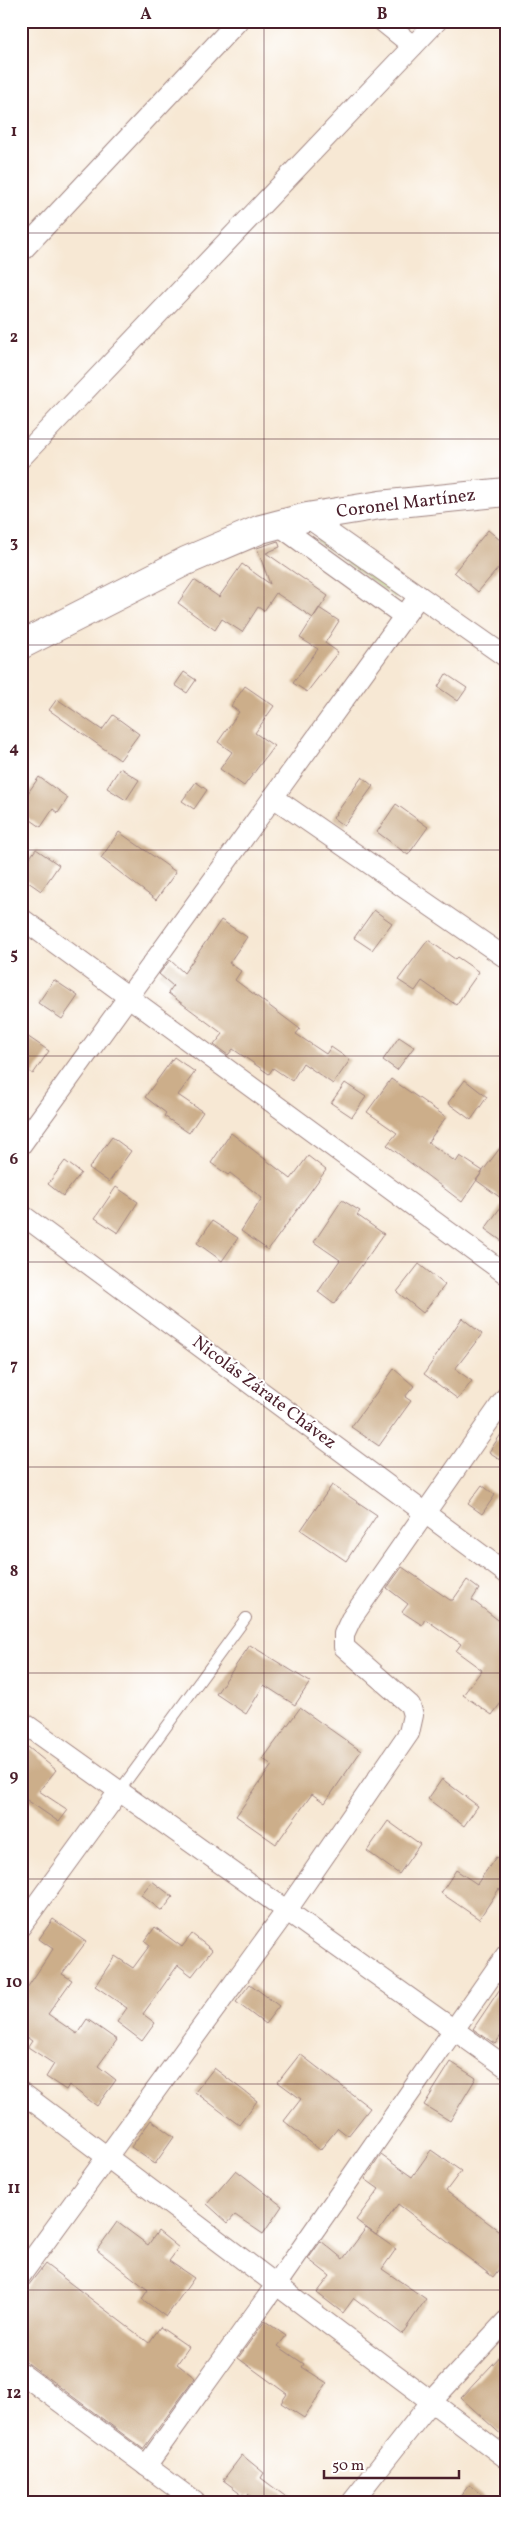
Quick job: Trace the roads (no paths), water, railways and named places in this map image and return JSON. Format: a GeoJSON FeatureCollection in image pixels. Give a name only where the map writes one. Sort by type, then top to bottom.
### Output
{"type":"FeatureCollection","features":[{"type":"Feature","properties":{"kind":"main road","name":"Coronel Martínez"},"geometry":{"type":"LineString","coordinates":[[21,645],[186,561],[261,528],[307,517],[380,505],[506,492]]}},
{"type":"Feature","properties":{"kind":"street"},"geometry":{"type":"LineString","coordinates":[[21,252],[238,21]]}},
{"type":"Feature","properties":{"kind":"street"},"geometry":{"type":"LineString","coordinates":[[382,21],[413,46]]}},
{"type":"Feature","properties":{"kind":"street"},"geometry":{"type":"LineString","coordinates":[[21,458],[437,21]]}},
{"type":"Feature","properties":{"kind":"street"},"geometry":{"type":"LineString","coordinates":[[307,517],[506,657]]}},
{"type":"Feature","properties":{"kind":"street"},"geometry":{"type":"LineString","coordinates":[[277,524],[404,616]]}},
{"type":"Feature","properties":{"kind":"street"},"geometry":{"type":"LineString","coordinates":[[21,1145],[419,596]]}},
{"type":"Feature","properties":{"kind":"street"},"geometry":{"type":"LineString","coordinates":[[273,797],[506,958]]}},
{"type":"Feature","properties":{"kind":"street"},"geometry":{"type":"LineString","coordinates":[[21,918],[506,1274]]}},
{"type":"Feature","properties":{"kind":"street","name":"Nicolás Zárate Chávez"},"geometry":{"type":"LineString","coordinates":[[21,1214],[506,1573]]}},
{"type":"Feature","properties":{"kind":"street"},"geometry":{"type":"LineString","coordinates":[[21,2275],[286,1910],[409,1733],[413,1715],[410,1705],[352,1656],[344,1647],[344,1634],[351,1619],[506,1397]]}},
{"type":"Feature","properties":{"kind":"street"},"geometry":{"type":"LineString","coordinates":[[21,1722],[120,1790],[506,2067]]}},
{"type":"Feature","properties":{"kind":"street"},"geometry":{"type":"LineString","coordinates":[[21,1926],[120,1790]]}},
{"type":"Feature","properties":{"kind":"street"},"geometry":{"type":"LineString","coordinates":[[146,2466],[276,2285],[506,1954]]}},
{"type":"Feature","properties":{"kind":"street"},"geometry":{"type":"LineString","coordinates":[[21,2092],[506,2458]]}},
{"type":"Feature","properties":{"kind":"street"},"geometry":{"type":"LineString","coordinates":[[352,2502],[431,2402],[506,2321]]}},
{"type":"Feature","properties":{"kind":"street"},"geometry":{"type":"LineString","coordinates":[[21,2373],[195,2502]]}},
{"type":"Feature","properties":{"kind":"lane"},"geometry":{"type":"LineString","coordinates":[[120,1790],[246,1618]]}}]}
